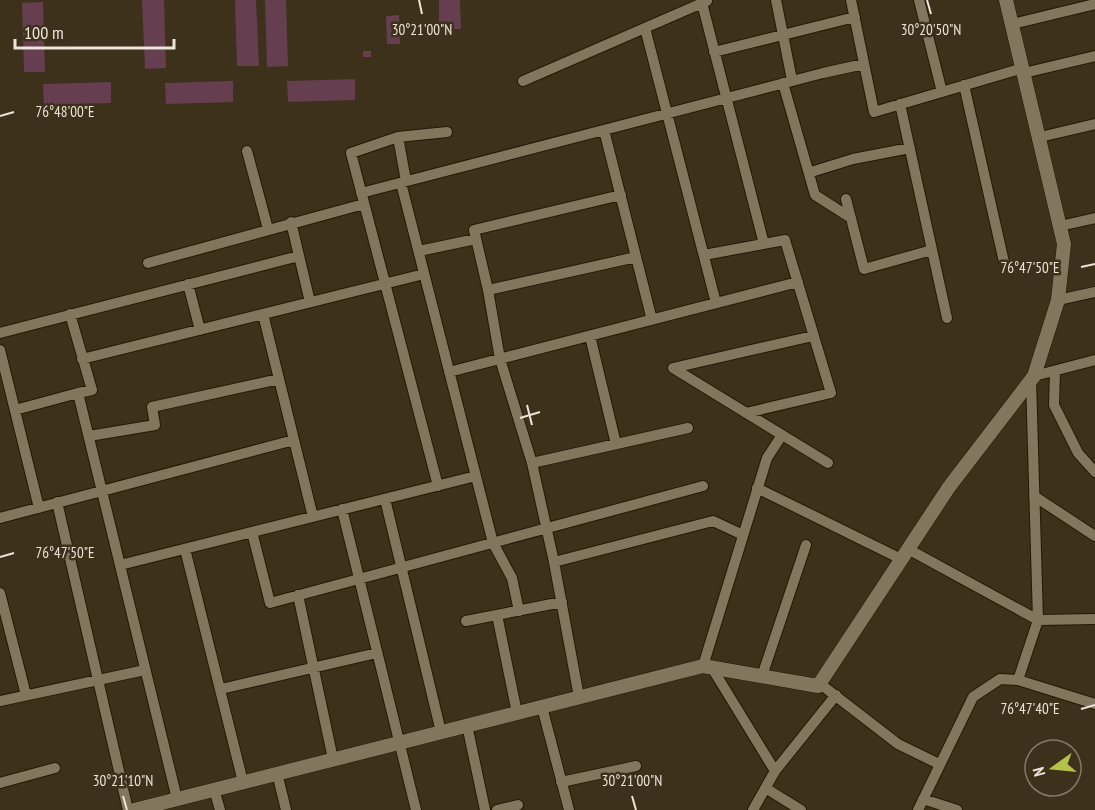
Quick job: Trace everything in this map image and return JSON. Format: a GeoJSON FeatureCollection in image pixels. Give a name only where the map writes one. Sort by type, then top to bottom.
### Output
{"type":"FeatureCollection","features":[{"type":"Feature","properties":{"kind":"street"},"geometry":{"type":"LineString","coordinates":[[776,0],[784,36],[788,82],[815,195],[851,218]]}},
{"type":"Feature","properties":{"kind":"street"},"geometry":{"type":"LineString","coordinates":[[851,0],[874,112],[964,86],[1095,56]]}},
{"type":"Feature","properties":{"kind":"street"},"geometry":{"type":"LineString","coordinates":[[919,0],[942,92]]}},
{"type":"Feature","properties":{"kind":"street"},"geometry":{"type":"LineString","coordinates":[[1006,0],[1064,244],[1058,300],[1033,378],[1038,620],[1018,680]]}},
{"type":"Feature","properties":{"kind":"street"},"geometry":{"type":"LineString","coordinates":[[523,81],[705,1],[714,52],[764,244]]}},
{"type":"Feature","properties":{"kind":"street"},"geometry":{"type":"LineString","coordinates":[[1012,24],[1095,4]]}},
{"type":"Feature","properties":{"kind":"street"},"geometry":{"type":"LineString","coordinates":[[714,52],[855,17]]}},
{"type":"Feature","properties":{"kind":"street"},"geometry":{"type":"LineString","coordinates":[[645,27],[716,303]]}},
{"type":"Feature","properties":{"kind":"street"},"geometry":{"type":"LineString","coordinates":[[148,263],[291,222],[363,199],[404,182],[864,64]]}},
{"type":"Feature","properties":{"kind":"street"},"geometry":{"type":"LineString","coordinates":[[964,86],[1004,262]]}},
{"type":"Feature","properties":{"kind":"street"},"geometry":{"type":"LineString","coordinates":[[900,104],[947,318]]}},
{"type":"Feature","properties":{"kind":"street"},"geometry":{"type":"LineString","coordinates":[[1040,137],[1095,124]]}},
{"type":"Feature","properties":{"kind":"street"},"geometry":{"type":"LineString","coordinates":[[604,130],[652,320]]}},
{"type":"Feature","properties":{"kind":"street"},"geometry":{"type":"LineString","coordinates":[[438,486],[351,153],[398,137],[447,132]]}},
{"type":"Feature","properties":{"kind":"street"},"geometry":{"type":"LineString","coordinates":[[398,137],[404,182],[418,251],[493,543],[512,578],[519,611]]}},
{"type":"Feature","properties":{"kind":"street"},"geometry":{"type":"LineString","coordinates":[[810,172],[853,159],[910,148]]}},
{"type":"Feature","properties":{"kind":"street"},"geometry":{"type":"LineString","coordinates":[[247,151],[268,229]]}},
{"type":"Feature","properties":{"kind":"street"},"geometry":{"type":"LineString","coordinates":[[579,697],[547,528],[532,463],[500,359],[488,290],[474,230],[621,195]]}},
{"type":"Feature","properties":{"kind":"street"},"geometry":{"type":"LineString","coordinates":[[846,199],[864,269],[932,250]]}},
{"type":"Feature","properties":{"kind":"street"},"geometry":{"type":"LineString","coordinates":[[1060,226],[1095,218]]}},
{"type":"Feature","properties":{"kind":"street"},"geometry":{"type":"LineString","coordinates":[[291,222],[310,303]]}},
{"type":"Feature","properties":{"kind":"street"},"geometry":{"type":"LineString","coordinates":[[418,251],[476,239]]}},
{"type":"Feature","properties":{"kind":"street"},"geometry":{"type":"LineString","coordinates":[[704,255],[785,240],[831,393],[746,413]]}},
{"type":"Feature","properties":{"kind":"street"},"geometry":{"type":"LineString","coordinates":[[0,333],[299,256]]}},
{"type":"Feature","properties":{"kind":"street"},"geometry":{"type":"LineString","coordinates":[[488,290],[636,257]]}},
{"type":"Feature","properties":{"kind":"street"},"geometry":{"type":"LineString","coordinates":[[82,359],[424,274]]}},
{"type":"Feature","properties":{"kind":"street"},"geometry":{"type":"LineString","coordinates":[[449,372],[798,282]]}},
{"type":"Feature","properties":{"kind":"street"},"geometry":{"type":"LineString","coordinates":[[188,284],[200,330]]}},
{"type":"Feature","properties":{"kind":"street"},"geometry":{"type":"LineString","coordinates":[[1058,300],[1095,292]]}},
{"type":"Feature","properties":{"kind":"street"},"geometry":{"type":"LineString","coordinates":[[263,314],[313,517]]}},
{"type":"Feature","properties":{"kind":"street"},"geometry":{"type":"LineString","coordinates":[[15,410],[92,390],[70,315]]}},
{"type":"Feature","properties":{"kind":"street"},"geometry":{"type":"LineString","coordinates":[[590,336],[615,444]]}},
{"type":"Feature","properties":{"kind":"street"},"geometry":{"type":"LineString","coordinates":[[813,336],[673,368],[828,463]]}},
{"type":"Feature","properties":{"kind":"street"},"geometry":{"type":"LineString","coordinates":[[0,350],[39,508]]}},
{"type":"Feature","properties":{"kind":"street"},"geometry":{"type":"LineString","coordinates":[[134,810],[579,697],[708,667],[818,686],[949,487],[1033,378],[1095,360]]}},
{"type":"Feature","properties":{"kind":"street"},"geometry":{"type":"LineString","coordinates":[[1055,371],[1054,405],[1078,453],[1095,472]]}},
{"type":"Feature","properties":{"kind":"street"},"geometry":{"type":"LineString","coordinates":[[89,436],[155,425],[152,407],[279,379]]}},
{"type":"Feature","properties":{"kind":"street"},"geometry":{"type":"LineString","coordinates":[[78,393],[177,799]]}},
{"type":"Feature","properties":{"kind":"street"},"geometry":{"type":"LineString","coordinates":[[532,463],[688,428]]}},
{"type":"Feature","properties":{"kind":"street"},"geometry":{"type":"LineString","coordinates":[[775,771],[708,667],[742,535],[767,458],[782,435]]}},
{"type":"Feature","properties":{"kind":"street"},"geometry":{"type":"LineString","coordinates":[[0,518],[294,440]]}},
{"type":"Feature","properties":{"kind":"street"},"geometry":{"type":"LineString","coordinates":[[120,564],[476,477]]}},
{"type":"Feature","properties":{"kind":"street"},"geometry":{"type":"LineString","coordinates":[[252,532],[270,603],[703,486]]}},
{"type":"Feature","properties":{"kind":"street"},"geometry":{"type":"LineString","coordinates":[[757,488],[905,554],[1038,620],[1095,619]]}},
{"type":"Feature","properties":{"kind":"street"},"geometry":{"type":"LineString","coordinates":[[1034,496],[1095,536]]}},
{"type":"Feature","properties":{"kind":"street"},"geometry":{"type":"LineString","coordinates":[[385,499],[441,732]]}},
{"type":"Feature","properties":{"kind":"street"},"geometry":{"type":"LineString","coordinates":[[57,502],[128,810]]}},
{"type":"Feature","properties":{"kind":"street"},"geometry":{"type":"LineString","coordinates":[[342,509],[416,810]]}},
{"type":"Feature","properties":{"kind":"street"},"geometry":{"type":"LineString","coordinates":[[554,562],[713,522],[742,535]]}},
{"type":"Feature","properties":{"kind":"street"},"geometry":{"type":"LineString","coordinates":[[762,676],[806,545]]}},
{"type":"Feature","properties":{"kind":"street"},"geometry":{"type":"LineString","coordinates":[[185,549],[243,782]]}},
{"type":"Feature","properties":{"kind":"street"},"geometry":{"type":"LineString","coordinates":[[0,593],[26,695]]}},
{"type":"Feature","properties":{"kind":"street"},"geometry":{"type":"LineString","coordinates":[[298,595],[333,759]]}},
{"type":"Feature","properties":{"kind":"street"},"geometry":{"type":"LineString","coordinates":[[466,621],[562,602]]}},
{"type":"Feature","properties":{"kind":"street"},"geometry":{"type":"LineString","coordinates":[[497,615],[517,713]]}},
{"type":"Feature","properties":{"kind":"street"},"geometry":{"type":"LineString","coordinates":[[221,689],[377,653]]}},
{"type":"Feature","properties":{"kind":"street"},"geometry":{"type":"LineString","coordinates":[[0,701],[145,670]]}},
{"type":"Feature","properties":{"kind":"street"},"geometry":{"type":"LineString","coordinates":[[918,810],[974,697],[1000,679],[1018,680],[1095,704]]}},
{"type":"Feature","properties":{"kind":"street"},"geometry":{"type":"LineString","coordinates":[[819,683],[898,744],[939,764]]}},
{"type":"Feature","properties":{"kind":"street"},"geometry":{"type":"LineString","coordinates":[[753,810],[775,771],[836,695]]}},
{"type":"Feature","properties":{"kind":"street"},"geometry":{"type":"LineString","coordinates":[[542,707],[569,810]]}},
{"type":"Feature","properties":{"kind":"street"},"geometry":{"type":"LineString","coordinates":[[467,725],[485,810]]}},
{"type":"Feature","properties":{"kind":"street"},"geometry":{"type":"LineString","coordinates":[[561,782],[636,766]]}},
{"type":"Feature","properties":{"kind":"street"},"geometry":{"type":"LineString","coordinates":[[0,783],[55,768]]}},
{"type":"Feature","properties":{"kind":"street"},"geometry":{"type":"LineString","coordinates":[[277,773],[286,810]]}},
{"type":"Feature","properties":{"kind":"street"},"geometry":{"type":"LineString","coordinates":[[214,789],[220,810]]}},
{"type":"Feature","properties":{"kind":"street"},"geometry":{"type":"LineString","coordinates":[[766,789],[801,810]]}},
{"type":"Feature","properties":{"kind":"street"},"geometry":{"type":"LineString","coordinates":[[923,799],[957,810]]}},
{"type":"Feature","properties":{"kind":"street"},"geometry":{"type":"LineString","coordinates":[[497,810],[518,805]]}},
{"type":"Feature","properties":{"kind":"building"},"geometry":{"type":"Polygon","coordinates":[[[142,0],[164,0],[166,68],[145,69],[142,0]]]}},
{"type":"Feature","properties":{"kind":"building"},"geometry":{"type":"Polygon","coordinates":[[[235,0],[256,0],[259,66],[237,66],[235,0]]]}},
{"type":"Feature","properties":{"kind":"building"},"geometry":{"type":"Polygon","coordinates":[[[265,0],[286,0],[288,66],[267,67],[265,0]]]}},
{"type":"Feature","properties":{"kind":"building"},"geometry":{"type":"Polygon","coordinates":[[[439,0],[460,0],[461,29],[439,29],[439,0]]]}},
{"type":"Feature","properties":{"kind":"building"},"geometry":{"type":"Polygon","coordinates":[[[43,2],[45,72],[24,72],[22,3],[43,2]]]}},
{"type":"Feature","properties":{"kind":"building"},"geometry":{"type":"Polygon","coordinates":[[[399,15],[400,44],[387,44],[386,16],[399,15]]]}},
{"type":"Feature","properties":{"kind":"building"},"geometry":{"type":"Polygon","coordinates":[[[363,51],[371,51],[371,57],[363,57],[363,51]]]}},
{"type":"Feature","properties":{"kind":"building"},"geometry":{"type":"Polygon","coordinates":[[[355,79],[355,100],[288,102],[287,81],[355,79]]]}},
{"type":"Feature","properties":{"kind":"building"},"geometry":{"type":"Polygon","coordinates":[[[233,81],[233,102],[166,104],[165,83],[233,81]]]}},
{"type":"Feature","properties":{"kind":"building"},"geometry":{"type":"Polygon","coordinates":[[[111,82],[111,103],[44,105],[43,84],[111,82]]]}}]}
